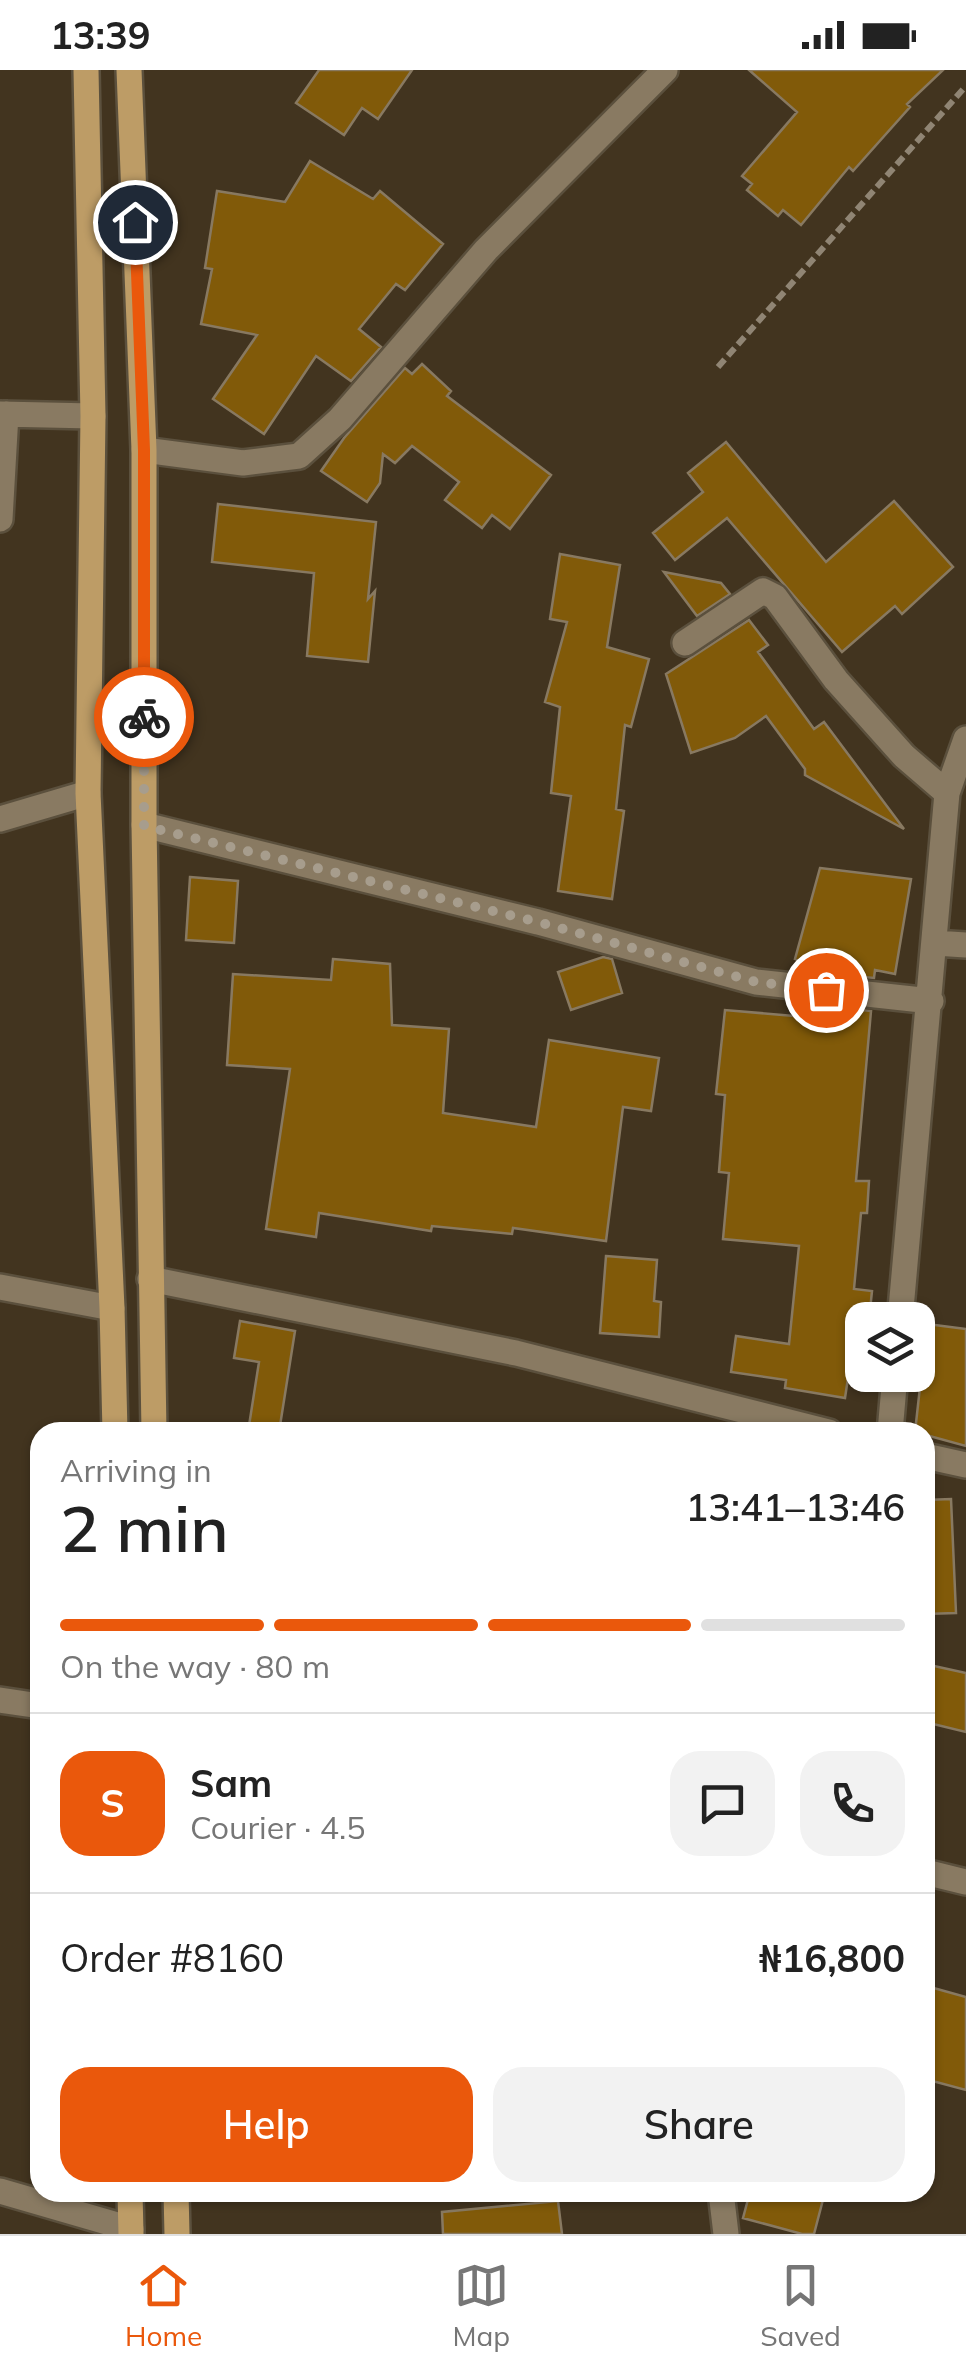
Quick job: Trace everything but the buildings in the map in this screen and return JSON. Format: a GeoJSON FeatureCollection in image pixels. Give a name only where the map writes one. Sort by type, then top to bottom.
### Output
{"type":"FeatureCollection","features":[{"type":"Feature","properties":{"kind":"main road"},"geometry":{"type":"LineString","coordinates":[[86,70],[93,416],[88,793],[115,1422]]}},
{"type":"Feature","properties":{"kind":"main road"},"geometry":{"type":"LineString","coordinates":[[129,70],[144,450],[144,826],[154,1422]]}},
{"type":"Feature","properties":{"kind":"main road"},"geometry":{"type":"LineString","coordinates":[[130,2202],[131,2232]]}},
{"type":"Feature","properties":{"kind":"main road"},"geometry":{"type":"LineString","coordinates":[[176,2202],[177,2234]]}},
{"type":"Feature","properties":{"kind":"street"},"geometry":{"type":"LineString","coordinates":[[144,450],[243,463],[299,456],[340,419],[486,250],[665,70]]}},
{"type":"Feature","properties":{"kind":"street"},"geometry":{"type":"LineString","coordinates":[[0,519],[3,414],[93,416]]}},
{"type":"Feature","properties":{"kind":"street"},"geometry":{"type":"LineString","coordinates":[[686,643],[764,592],[776,598],[836,680],[904,756],[947,793]]}},
{"type":"Feature","properties":{"kind":"street"},"geometry":{"type":"LineString","coordinates":[[902,1302],[947,793],[966,739]]}},
{"type":"Feature","properties":{"kind":"street"},"geometry":{"type":"LineString","coordinates":[[0,819],[88,793]]}},
{"type":"Feature","properties":{"kind":"street"},"geometry":{"type":"LineString","coordinates":[[144,826],[538,922],[756,982],[931,1001]]}},
{"type":"Feature","properties":{"kind":"street"},"geometry":{"type":"LineString","coordinates":[[936,943],[966,945]]}},
{"type":"Feature","properties":{"kind":"street"},"geometry":{"type":"LineString","coordinates":[[150,1279],[516,1353],[789,1422]]}},
{"type":"Feature","properties":{"kind":"street"},"geometry":{"type":"LineString","coordinates":[[0,1287],[112,1308]]}},
{"type":"Feature","properties":{"kind":"street"},"geometry":{"type":"LineString","coordinates":[[891,1422],[894,1392]]}},
{"type":"Feature","properties":{"kind":"street"},"geometry":{"type":"LineString","coordinates":[[935,1458],[966,1465]]}},
{"type":"Feature","properties":{"kind":"street"},"geometry":{"type":"LineString","coordinates":[[0,1700],[30,1704]]}},
{"type":"Feature","properties":{"kind":"street"},"geometry":{"type":"LineString","coordinates":[[935,1874],[966,1882]]}},
{"type":"Feature","properties":{"kind":"street"},"geometry":{"type":"LineString","coordinates":[[0,2190],[30,2200]]}},
{"type":"Feature","properties":{"kind":"street"},"geometry":{"type":"LineString","coordinates":[[37,2202],[131,2232]]}},
{"type":"Feature","properties":{"kind":"street"},"geometry":{"type":"LineString","coordinates":[[722,2202],[726,2234]]}},
{"type":"Feature","properties":{"kind":"path"},"geometry":{"type":"LineString","coordinates":[[718,367],[966,86]]}},
{"type":"Feature","properties":{"kind":"way so far"},"geometry":{"type":"LineString","coordinates":[[144,717],[144,826],[538,922],[756,982],[826,990]]}},
{"type":"Feature","properties":{"kind":"route"},"geometry":{"type":"LineString","coordinates":[[135,222],[144,450],[144,717]]}}]}
